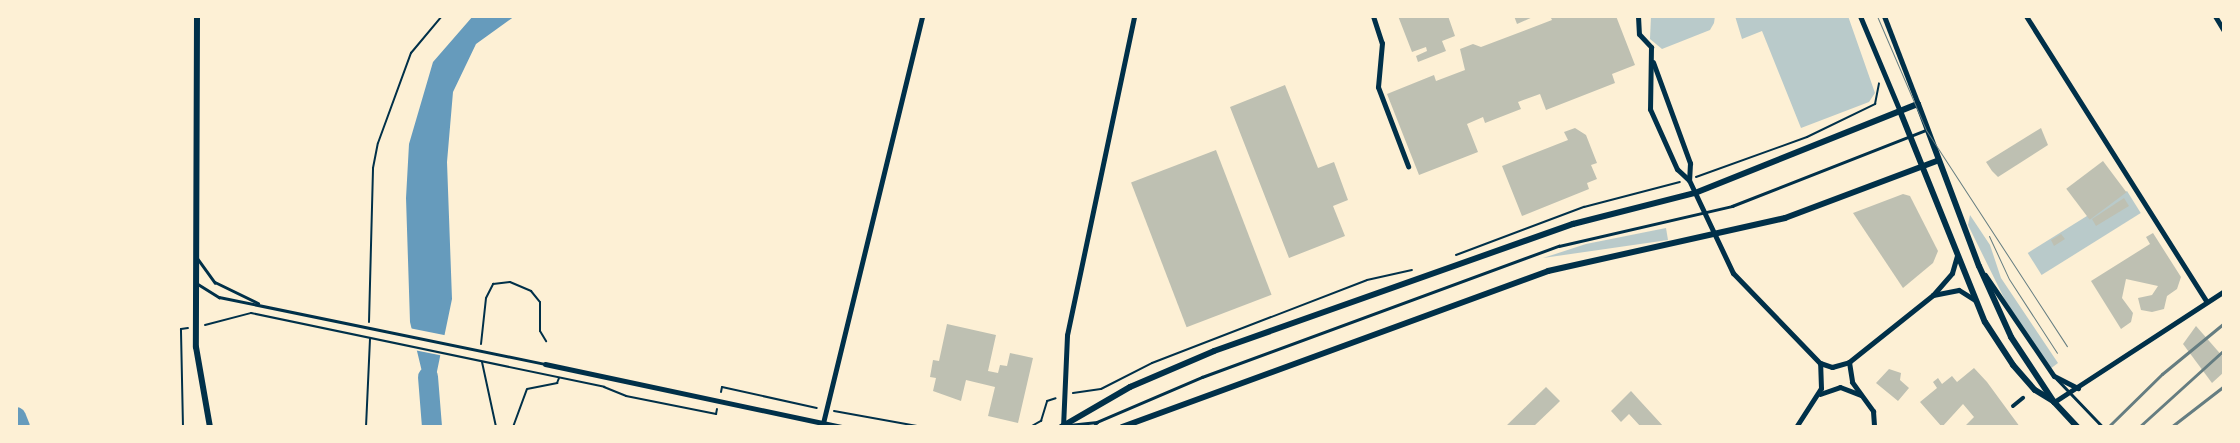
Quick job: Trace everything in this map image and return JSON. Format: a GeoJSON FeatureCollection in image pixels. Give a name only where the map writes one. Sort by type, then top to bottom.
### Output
{"type":"FeatureCollection","features":[{"type":"Feature","properties":{"kind":"street"},"geometry":{"type":"LineString","coordinates":[[197,16],[197,357],[210,427]]}},
{"type":"Feature","properties":{"kind":"street"},"geometry":{"type":"LineString","coordinates":[[823,423],[922,16]]}},
{"type":"Feature","properties":{"kind":"street"},"geometry":{"type":"LineString","coordinates":[[1062,426],[1067,335],[1134,16]]}},
{"type":"Feature","properties":{"kind":"street"},"geometry":{"type":"LineString","coordinates":[[1373,16],[1382,43],[1378,86],[1408,166]]}},
{"type":"Feature","properties":{"kind":"street"},"geometry":{"type":"LineString","coordinates":[[1638,16],[1637,30],[1651,47],[1650,109],[1677,169],[1689,180],[1715,236],[1744,289],[1820,363],[1832,367],[1849,362],[1933,295],[1952,273],[1957,256]]}},
{"type":"Feature","properties":{"kind":"street"},"geometry":{"type":"LineString","coordinates":[[1860,16],[1923,167],[1975,300],[2013,365],[2035,390],[2054,402]]}},
{"type":"Feature","properties":{"kind":"street"},"geometry":{"type":"LineString","coordinates":[[1884,16],[1918,104],[1937,161],[1979,266],[2011,336],[2054,402],[2076,426]]}},
{"type":"Feature","properties":{"kind":"street"},"geometry":{"type":"LineString","coordinates":[[2026,16],[2207,302]]}},
{"type":"Feature","properties":{"kind":"street"},"geometry":{"type":"LineString","coordinates":[[2215,16],[2224,30]]}},
{"type":"Feature","properties":{"kind":"street"},"geometry":{"type":"LineString","coordinates":[[1652,60],[1690,163],[1689,180]]}},
{"type":"Feature","properties":{"kind":"street"},"geometry":{"type":"LineString","coordinates":[[1062,426],[1130,387],[1214,352],[1573,224],[1695,193],[1918,104]]}},
{"type":"Feature","properties":{"kind":"street"},"geometry":{"type":"LineString","coordinates":[[1122,427],[1548,271],[1715,236],[1804,212],[1937,161]]}},
{"type":"Feature","properties":{"kind":"street"},"geometry":{"type":"LineString","coordinates":[[1979,266],[2054,376],[2078,388]]}},
{"type":"Feature","properties":{"kind":"street"},"geometry":{"type":"LineString","coordinates":[[1933,295],[1959,290],[1975,300]]}},
{"type":"Feature","properties":{"kind":"street"},"geometry":{"type":"LineString","coordinates":[[2054,402],[2078,388],[2224,290]]}},
{"type":"Feature","properties":{"kind":"street"},"geometry":{"type":"LineString","coordinates":[[1849,362],[1850,376],[1873,411],[1874,427]]}},
{"type":"Feature","properties":{"kind":"street"},"geometry":{"type":"LineString","coordinates":[[1796,427],[1818,396],[1824,381],[1820,363]]}},
{"type":"Feature","properties":{"kind":"street"},"geometry":{"type":"LineString","coordinates":[[545,364],[841,427]]}},
{"type":"Feature","properties":{"kind":"street"},"geometry":{"type":"LineString","coordinates":[[1818,396],[1840,387],[1862,395]]}},
{"type":"Feature","properties":{"kind":"street"},"geometry":{"type":"LineString","coordinates":[[2013,406],[2023,398]]}},
{"type":"Feature","properties":{"kind":"lane"},"geometry":{"type":"LineString","coordinates":[[1062,426],[1097,422],[1202,377],[1559,246],[1704,213],[1926,130]]}},
{"type":"Feature","properties":{"kind":"lane"},"geometry":{"type":"LineString","coordinates":[[196,255],[215,282],[259,304]]}},
{"type":"Feature","properties":{"kind":"lane"},"geometry":{"type":"LineString","coordinates":[[196,282],[219,297],[545,364]]}},
{"type":"Feature","properties":{"kind":"lane"},"geometry":{"type":"LineString","coordinates":[[2054,376],[2103,427]]}},
{"type":"Feature","properties":{"kind":"lane"},"geometry":{"type":"LineString","coordinates":[[1093,427],[1097,422]]}},
{"type":"Feature","properties":{"kind":"path"},"geometry":{"type":"LineString","coordinates":[[369,324],[373,168],[378,142],[411,53],[442,16]]}},
{"type":"Feature","properties":{"kind":"path"},"geometry":{"type":"LineString","coordinates":[[1704,175],[1807,137],[1875,104]]}},
{"type":"Feature","properties":{"kind":"path"},"geometry":{"type":"LineString","coordinates":[[1448,258],[1584,208],[1667,186]]}},
{"type":"Feature","properties":{"kind":"path"},"geometry":{"type":"LineString","coordinates":[[1080,390],[1101,388],[1152,362],[1367,280],[1421,268]]}},
{"type":"Feature","properties":{"kind":"path"},"geometry":{"type":"LineString","coordinates":[[482,348],[486,298],[493,284],[510,282],[531,291],[540,302],[540,331],[546,341]]}},
{"type":"Feature","properties":{"kind":"path"},"geometry":{"type":"LineString","coordinates":[[206,325],[251,313],[604,386],[626,396],[716,414]]}},
{"type":"Feature","properties":{"kind":"path"},"geometry":{"type":"LineString","coordinates":[[183,427],[181,329],[185,328]]}},
{"type":"Feature","properties":{"kind":"path"},"geometry":{"type":"LineString","coordinates":[[366,427],[369,334]]}},
{"type":"Feature","properties":{"kind":"path"},"geometry":{"type":"LineString","coordinates":[[482,357],[496,427]]}},
{"type":"Feature","properties":{"kind":"path"},"geometry":{"type":"LineString","coordinates":[[513,427],[527,389],[557,383],[559,377]]}},
{"type":"Feature","properties":{"kind":"path"},"geometry":{"type":"LineString","coordinates":[[722,387],[813,407]]}},
{"type":"Feature","properties":{"kind":"path"},"geometry":{"type":"LineString","coordinates":[[1030,427],[1040,421],[1047,401]]}},
{"type":"Feature","properties":{"kind":"path"},"geometry":{"type":"LineString","coordinates":[[843,413],[923,427]]}},
{"type":"Feature","properties":{"kind":"shaded area"},"geometry":{"type":"Polygon","coordinates":[[[1651,16],[1715,16],[1710,30],[1662,49],[1650,39],[1651,16]]]}},
{"type":"Feature","properties":{"kind":"shaded area"},"geometry":{"type":"Polygon","coordinates":[[[1735,16],[1848,16],[1875,93],[1869,102],[1801,128],[1762,31],[1742,39],[1735,16]]]}},
{"type":"Feature","properties":{"kind":"shaded area"},"geometry":{"type":"Polygon","coordinates":[[[2127,191],[2141,213],[2042,275],[2028,253],[2127,191]]]}},
{"type":"Feature","properties":{"kind":"shaded area"},"geometry":{"type":"Polygon","coordinates":[[[1970,215],[1990,245],[2001,278],[2058,363],[2050,369],[2005,300],[1968,225],[1970,215]]]}},
{"type":"Feature","properties":{"kind":"shaded area"},"geometry":{"type":"Polygon","coordinates":[[[1666,228],[1668,240],[1543,258],[1586,244],[1666,228]]]}},
{"type":"Feature","properties":{"kind":"water"},"geometry":{"type":"Polygon","coordinates":[[[473,16],[515,16],[476,44],[453,92],[447,162],[452,299],[430,405],[410,322],[406,198],[409,144],[433,62],[473,16]]]}},
{"type":"Feature","properties":{"kind":"pier"},"geometry":{"type":"Polygon","coordinates":[[[409,328],[449,336],[444,356],[414,350],[409,328]]]}},
{"type":"Feature","properties":{"kind":"building"},"geometry":{"type":"Polygon","coordinates":[[[1398,16],[1448,16],[1455,36],[1442,41],[1446,51],[1418,62],[1416,56],[1427,51],[1426,47],[1412,52],[1398,16]]]}},
{"type":"Feature","properties":{"kind":"building"},"geometry":{"type":"Polygon","coordinates":[[[1514,16],[1535,16],[1517,24],[1514,16]]]}},
{"type":"Feature","properties":{"kind":"building"},"geometry":{"type":"Polygon","coordinates":[[[1550,16],[1616,16],[1635,65],[1612,74],[1615,83],[1546,110],[1540,94],[1518,102],[1521,109],[1485,123],[1483,117],[1467,124],[1478,152],[1419,175],[1387,94],[1434,75],[1436,81],[1465,70],[1460,49],[1473,44],[1481,47],[1552,20],[1550,16]]]}},
{"type":"Feature","properties":{"kind":"building"},"geometry":{"type":"Polygon","coordinates":[[[1285,85],[1318,168],[1334,162],[1348,200],[1333,206],[1345,236],[1289,258],[1230,107],[1285,85]]]}},
{"type":"Feature","properties":{"kind":"building"},"geometry":{"type":"Polygon","coordinates":[[[1575,128],[1586,135],[1597,163],[1591,165],[1597,179],[1587,183],[1589,189],[1522,216],[1502,166],[1568,140],[1564,132],[1575,128]]]}},
{"type":"Feature","properties":{"kind":"building"},"geometry":{"type":"Polygon","coordinates":[[[2041,128],[2048,145],[1998,177],[1992,171],[1986,162],[2041,128]]]}},
{"type":"Feature","properties":{"kind":"building"},"geometry":{"type":"Polygon","coordinates":[[[1216,150],[1272,295],[1187,327],[1131,183],[1216,150]]]}},
{"type":"Feature","properties":{"kind":"building"},"geometry":{"type":"Polygon","coordinates":[[[2103,161],[2126,192],[2090,220],[2066,189],[2103,161]]]}},
{"type":"Feature","properties":{"kind":"building"},"geometry":{"type":"Polygon","coordinates":[[[1903,194],[1910,196],[1938,251],[1933,263],[1903,288],[1853,213],[1903,194]]]}},
{"type":"Feature","properties":{"kind":"building"},"geometry":{"type":"Polygon","coordinates":[[[2124,198],[2129,206],[2096,226],[2092,219],[2124,198]]]}},
{"type":"Feature","properties":{"kind":"building"},"geometry":{"type":"Polygon","coordinates":[[[2153,233],[2181,277],[2177,289],[2167,296],[2164,309],[2152,312],[2141,310],[2138,298],[2152,295],[2158,286],[2126,279],[2122,298],[2133,313],[2131,322],[2121,329],[2091,281],[2150,244],[2146,237],[2153,233]]]}},
{"type":"Feature","properties":{"kind":"building"},"geometry":{"type":"Polygon","coordinates":[[[2061,234],[2065,239],[2054,246],[2051,240],[2061,234]]]}},
{"type":"Feature","properties":{"kind":"building"},"geometry":{"type":"Polygon","coordinates":[[[947,324],[996,335],[988,371],[998,373],[1000,365],[1007,366],[1010,353],[1033,358],[1018,423],[988,416],[995,387],[966,380],[961,401],[933,391],[936,378],[930,377],[933,360],[939,361],[947,324]]]}},
{"type":"Feature","properties":{"kind":"building"},"geometry":{"type":"Polygon","coordinates":[[[2196,326],[2224,358],[2224,372],[2212,383],[2183,344],[2196,326]]]}},
{"type":"Feature","properties":{"kind":"building"},"geometry":{"type":"Polygon","coordinates":[[[1974,368],[1987,382],[2020,427],[1964,427],[1974,417],[1963,404],[1942,427],[1920,402],[1937,388],[1933,382],[1938,378],[1942,384],[1952,376],[1957,382],[1974,368]]]}},
{"type":"Feature","properties":{"kind":"building"},"geometry":{"type":"Polygon","coordinates":[[[1889,369],[1901,373],[1900,380],[1909,388],[1898,401],[1876,383],[1889,369]]]}},
{"type":"Feature","properties":{"kind":"building"},"geometry":{"type":"Polygon","coordinates":[[[1546,387],[1560,401],[1556,405],[1533,427],[1505,427],[1546,387]]]}},
{"type":"Feature","properties":{"kind":"building"},"geometry":{"type":"Polygon","coordinates":[[[1631,391],[1664,427],[1641,427],[1629,414],[1621,422],[1611,411],[1631,391]]]}},
{"type":"Feature","properties":{"kind":"waterway"},"geometry":{"type":"LineString","coordinates":[[428,377],[432,427]]}},
{"type":"Feature","properties":{"kind":"waterway"},"geometry":{"type":"LineString","coordinates":[[16,417],[20,427]]}},
{"type":"Feature","properties":{"kind":"tram line"},"geometry":{"type":"LineString","coordinates":[[1877,16],[1926,130],[2067,346]]}},
{"type":"Feature","properties":{"kind":"tram line"},"geometry":{"type":"LineString","coordinates":[[1989,236],[2009,279],[2057,353]]}},
{"type":"Feature","properties":{"kind":"railway"},"geometry":{"type":"LineString","coordinates":[[2108,427],[2162,374],[2224,323]]}},
{"type":"Feature","properties":{"kind":"railway"},"geometry":{"type":"LineString","coordinates":[[2139,427],[2224,350]]}},
{"type":"Feature","properties":{"kind":"railway"},"geometry":{"type":"LineString","coordinates":[[2171,427],[2224,386]]}}]}
